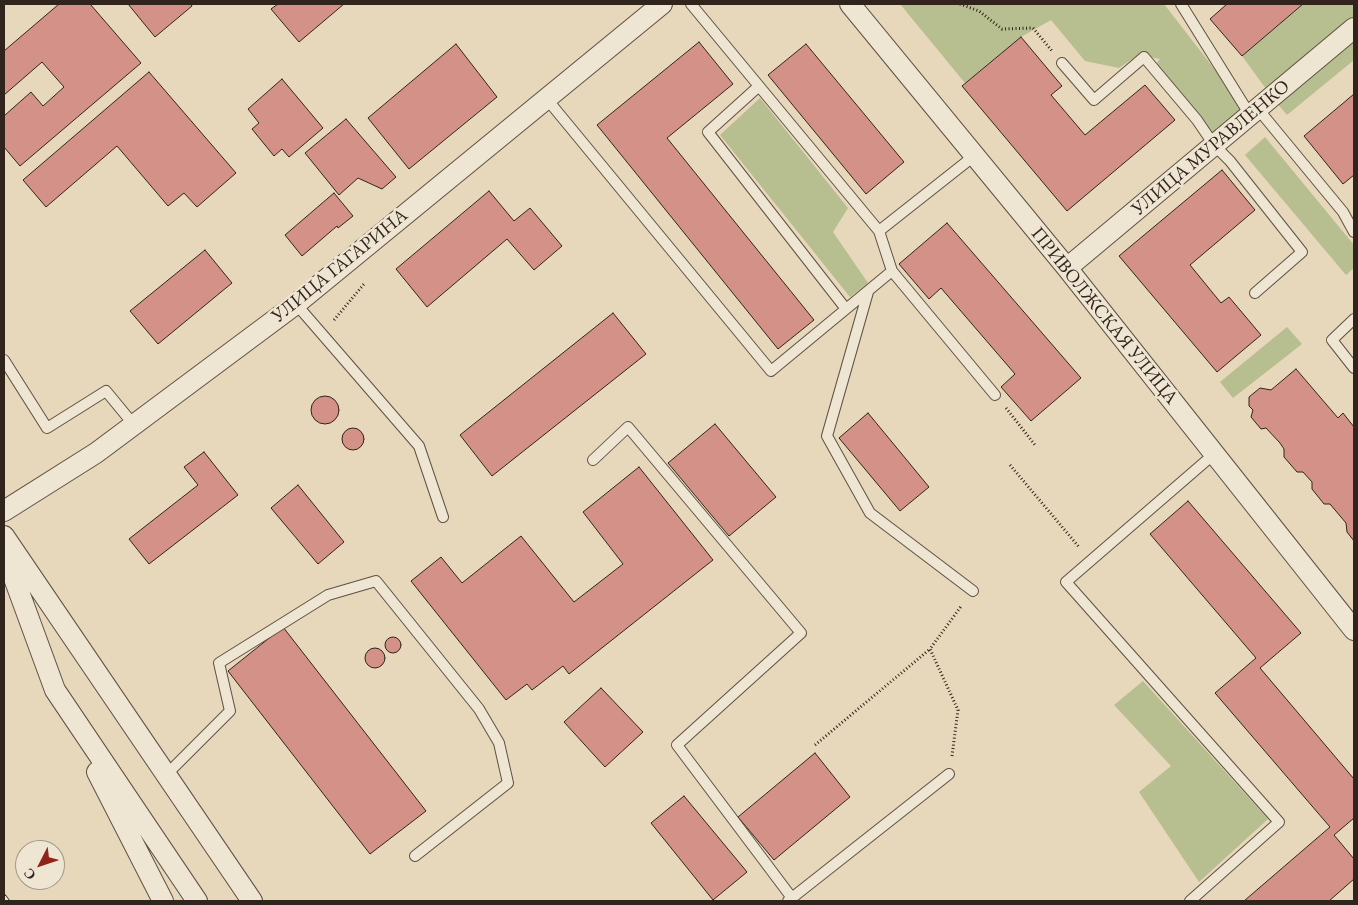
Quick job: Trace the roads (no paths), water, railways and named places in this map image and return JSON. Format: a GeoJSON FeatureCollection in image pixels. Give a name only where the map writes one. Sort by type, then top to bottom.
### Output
{"type":"FeatureCollection","features":[{"type":"Feature","properties":{"kind":"street","name":"УЛИЦА ГАГАРИНА"},"geometry":{"type":"LineString","coordinates":[[4,511],[96,453],[296,304],[662,4]]}},
{"type":"Feature","properties":{"kind":"street","name":"ПРИВОЛЖСКАЯ УЛИЦА"},"geometry":{"type":"LineString","coordinates":[[850,4],[1067,268],[1354,630]]}},
{"type":"Feature","properties":{"kind":"street","name":"УЛИЦА МУРАВЛЕНКО"},"geometry":{"type":"LineString","coordinates":[[1067,268],[1354,28]]}},
{"type":"Feature","properties":{"kind":"street"},"geometry":{"type":"LineString","coordinates":[[4,536],[252,901]]}},
{"type":"Feature","properties":{"kind":"street"},"geometry":{"type":"LineString","coordinates":[[4,552],[55,690],[163,901]]}},
{"type":"Feature","properties":{"kind":"street"},"geometry":{"type":"LineString","coordinates":[[55,690],[197,901]]}},
{"type":"Feature","properties":{"kind":"lane"},"geometry":{"type":"LineString","coordinates":[[691,4],[879,230],[892,271],[995,395]]}},
{"type":"Feature","properties":{"kind":"lane"},"geometry":{"type":"LineString","coordinates":[[1181,4],[1254,112],[1346,217],[1354,232]]}},
{"type":"Feature","properties":{"kind":"lane"},"geometry":{"type":"LineString","coordinates":[[1062,62],[1094,100],[1144,57],[1197,120],[1214,145],[1230,161],[1302,252],[1255,293]]}},
{"type":"Feature","properties":{"kind":"lane"},"geometry":{"type":"LineString","coordinates":[[760,86],[708,132],[846,309]]}},
{"type":"Feature","properties":{"kind":"lane"},"geometry":{"type":"LineString","coordinates":[[546,98],[770,371],[892,271]]}},
{"type":"Feature","properties":{"kind":"lane"},"geometry":{"type":"LineString","coordinates":[[879,230],[974,156]]}},
{"type":"Feature","properties":{"kind":"lane"},"geometry":{"type":"LineString","coordinates":[[1346,217],[1354,210]]}},
{"type":"Feature","properties":{"kind":"lane"},"geometry":{"type":"LineString","coordinates":[[868,291],[826,436],[870,513],[973,591]]}},
{"type":"Feature","properties":{"kind":"lane"},"geometry":{"type":"LineString","coordinates":[[296,304],[419,446],[443,517]]}},
{"type":"Feature","properties":{"kind":"lane"},"geometry":{"type":"LineString","coordinates":[[1354,319],[1332,340],[1354,368]]}},
{"type":"Feature","properties":{"kind":"lane"},"geometry":{"type":"LineString","coordinates":[[4,360],[47,428],[106,391],[134,425]]}},
{"type":"Feature","properties":{"kind":"lane"},"geometry":{"type":"LineString","coordinates":[[593,460],[628,427],[801,633],[677,745],[789,899],[949,774]]}},
{"type":"Feature","properties":{"kind":"lane"},"geometry":{"type":"LineString","coordinates":[[1190,901],[1279,822],[1066,582],[1214,454]]}},
{"type":"Feature","properties":{"kind":"lane"},"geometry":{"type":"LineString","coordinates":[[166,776],[230,710],[219,662],[328,595],[376,581],[479,708],[499,743],[508,783],[415,856]]}},
{"type":"Feature","properties":{"kind":"railway"},"geometry":{"type":"LineString","coordinates":[[4,897],[7,901]]}}]}
